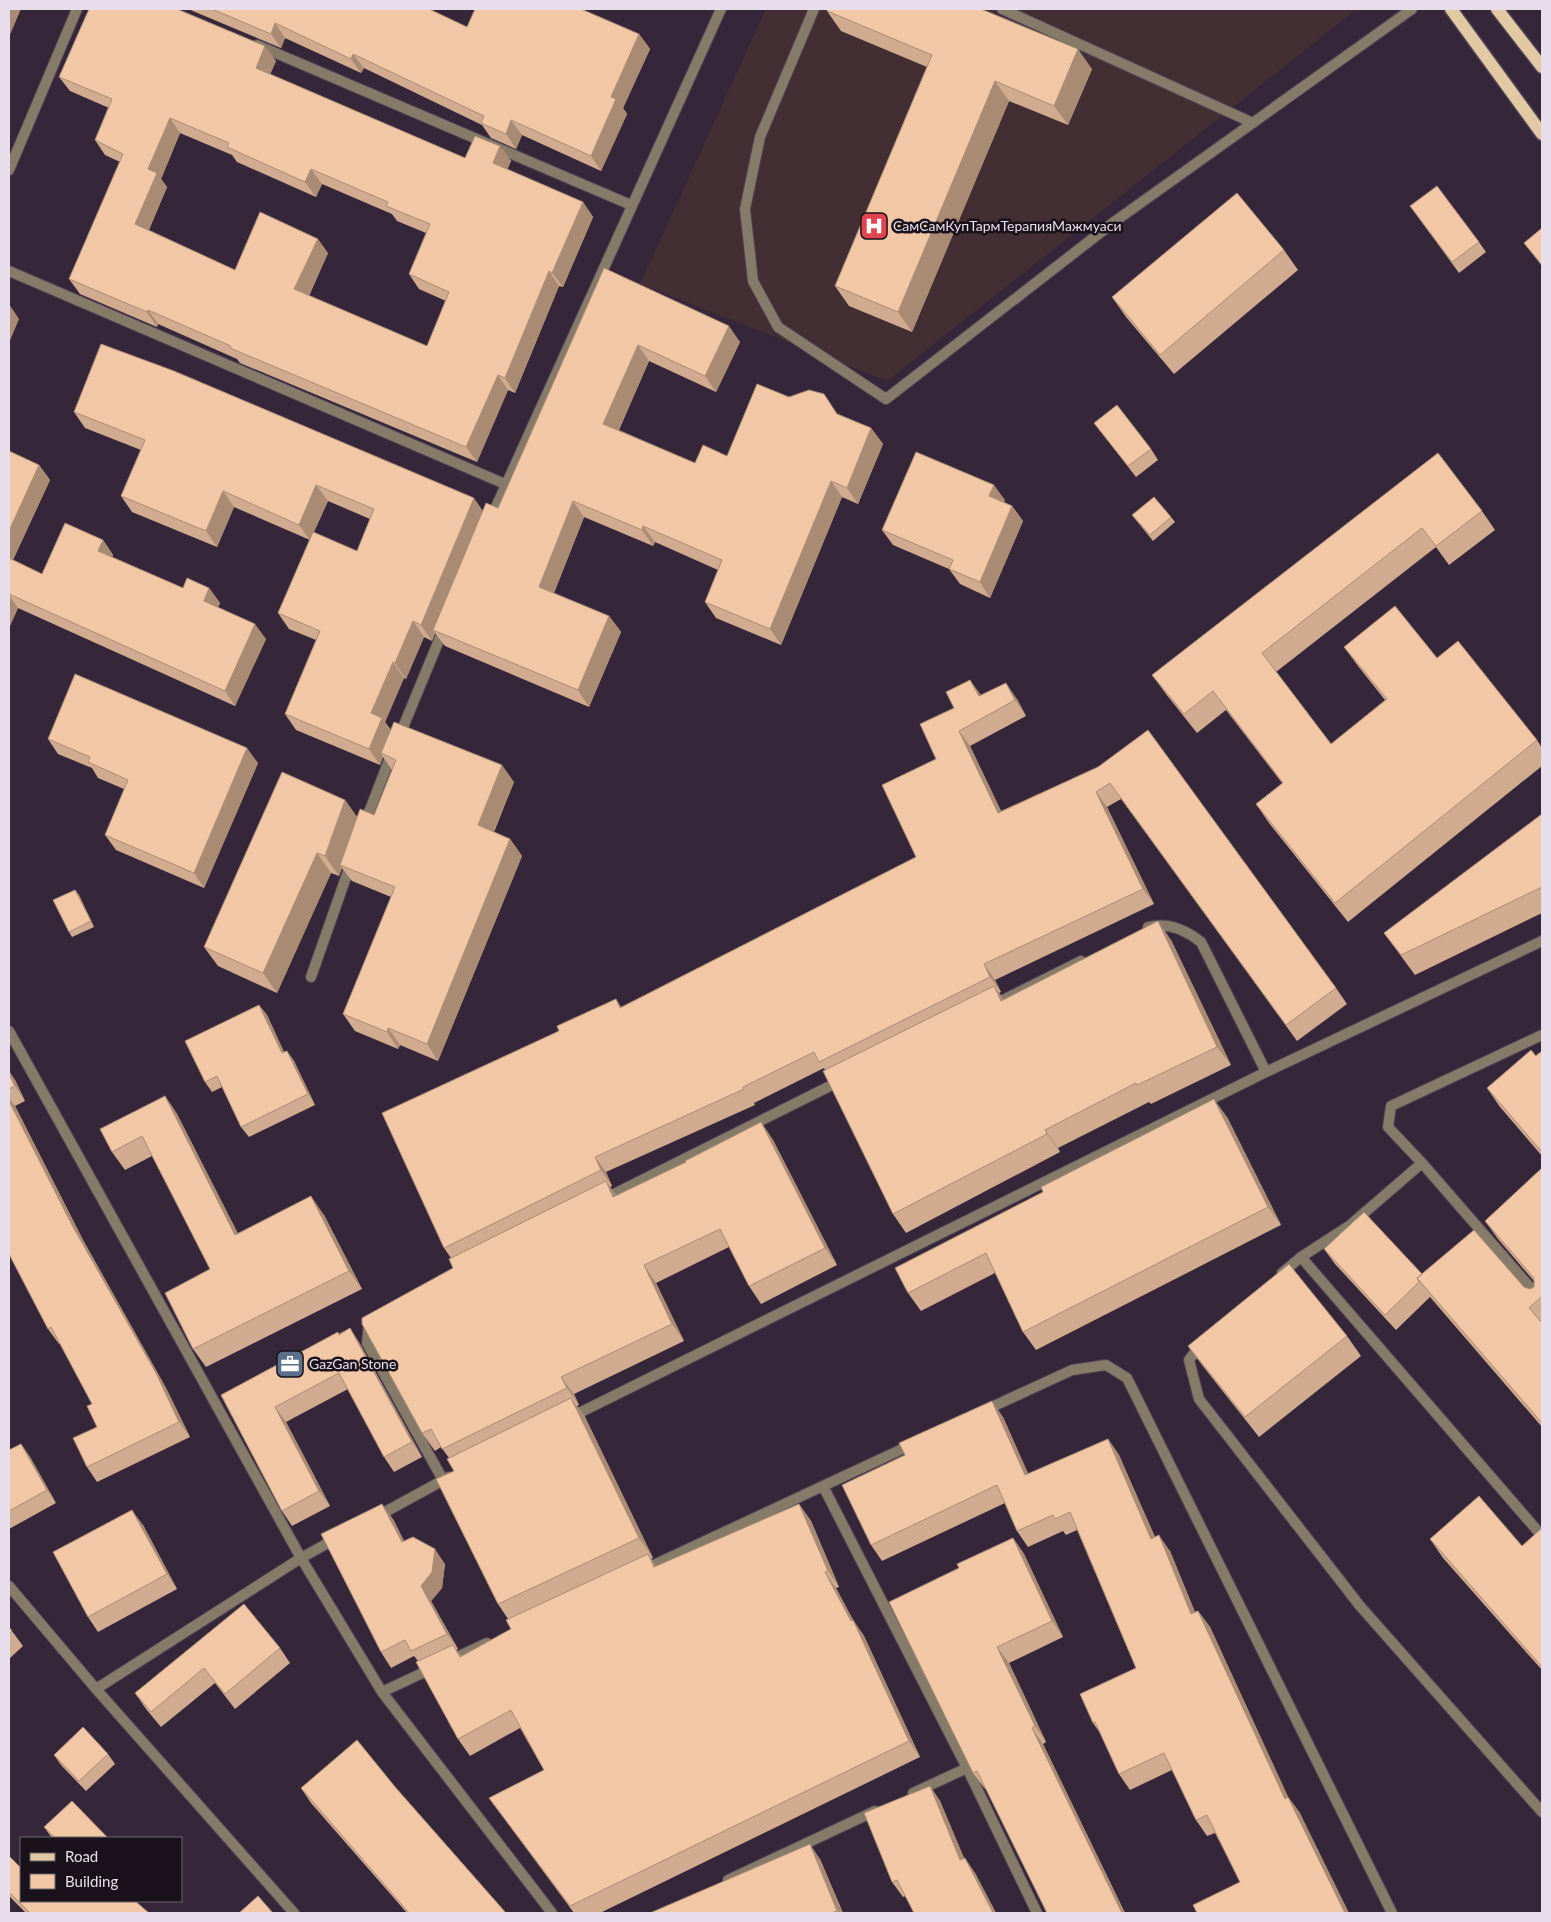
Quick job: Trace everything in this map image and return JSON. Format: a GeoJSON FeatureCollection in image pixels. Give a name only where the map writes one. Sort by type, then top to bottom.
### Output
{"type":"FeatureCollection","features":[{"type":"Feature","properties":{"kind":"main road"},"geometry":{"type":"LineString","coordinates":[[1451,9],[1542,134]]}},
{"type":"Feature","properties":{"kind":"main road"},"geometry":{"type":"LineString","coordinates":[[1497,9],[1542,67]]}},
{"type":"Feature","properties":{"kind":"street"},"geometry":{"type":"LineString","coordinates":[[9,170],[77,9]]}},
{"type":"Feature","properties":{"kind":"street"},"geometry":{"type":"LineString","coordinates":[[486,529],[631,205],[722,9]]}},
{"type":"Feature","properties":{"kind":"street"},"geometry":{"type":"LineString","coordinates":[[814,9],[760,137],[745,209],[753,281],[778,327],[886,399],[1114,222],[1412,9]]}},
{"type":"Feature","properties":{"kind":"street"},"geometry":{"type":"LineString","coordinates":[[1002,9],[1253,123]]}},
{"type":"Feature","properties":{"kind":"street"},"geometry":{"type":"LineString","coordinates":[[243,40],[631,205]]}},
{"type":"Feature","properties":{"kind":"street"},"geometry":{"type":"LineString","coordinates":[[9,271],[505,484]]}},
{"type":"Feature","properties":{"kind":"street"},"geometry":{"type":"LineString","coordinates":[[360,837],[376,790],[448,619]]}},
{"type":"Feature","properties":{"kind":"street"},"geometry":{"type":"LineString","coordinates":[[311,978],[354,856]]}},
{"type":"Feature","properties":{"kind":"street"},"geometry":{"type":"LineString","coordinates":[[1141,931],[1150,926],[1168,926],[1187,930],[1200,942],[1266,1072]]}},
{"type":"Feature","properties":{"kind":"street"},"geometry":{"type":"LineString","coordinates":[[559,1422],[1266,1072],[1542,941]]}},
{"type":"Feature","properties":{"kind":"street"},"geometry":{"type":"LineString","coordinates":[[980,1011],[1087,958]]}},
{"type":"Feature","properties":{"kind":"street"},"geometry":{"type":"LineString","coordinates":[[9,1031],[301,1558],[382,1692],[552,1913]]}},
{"type":"Feature","properties":{"kind":"street"},"geometry":{"type":"LineString","coordinates":[[1542,1035],[1391,1106],[1388,1126],[1542,1301]]}},
{"type":"Feature","properties":{"kind":"street"},"geometry":{"type":"LineString","coordinates":[[598,1202],[856,1073]]}},
{"type":"Feature","properties":{"kind":"street"},"geometry":{"type":"LineString","coordinates":[[1272,1282],[1301,1257],[1349,1226],[1422,1163]]}},
{"type":"Feature","properties":{"kind":"street"},"geometry":{"type":"LineString","coordinates":[[1301,1257],[1542,1536]]}},
{"type":"Feature","properties":{"kind":"street"},"geometry":{"type":"LineString","coordinates":[[374,1316],[369,1322],[367,1343],[443,1480]]}},
{"type":"Feature","properties":{"kind":"street"},"geometry":{"type":"LineString","coordinates":[[1208,1338],[1188,1360],[1199,1398],[1360,1606],[1542,1812]]}},
{"type":"Feature","properties":{"kind":"street"},"geometry":{"type":"LineString","coordinates":[[974,1415],[1072,1370],[1106,1365],[1127,1378],[1392,1913]]}},
{"type":"Feature","properties":{"kind":"street"},"geometry":{"type":"LineString","coordinates":[[634,1574],[921,1440]]}},
{"type":"Feature","properties":{"kind":"street"},"geometry":{"type":"LineString","coordinates":[[368,1522],[461,1471]]}},
{"type":"Feature","properties":{"kind":"street"},"geometry":{"type":"LineString","coordinates":[[823,1486],[967,1768],[1037,1913]]}},
{"type":"Feature","properties":{"kind":"street"},"geometry":{"type":"LineString","coordinates":[[96,1689],[301,1558],[351,1531]]}},
{"type":"Feature","properties":{"kind":"street"},"geometry":{"type":"LineString","coordinates":[[9,1586],[96,1689],[294,1913]]}},
{"type":"Feature","properties":{"kind":"street"},"geometry":{"type":"LineString","coordinates":[[382,1692],[499,1638]]}},
{"type":"Feature","properties":{"kind":"street"},"geometry":{"type":"LineString","coordinates":[[905,1797],[967,1768]]}},
{"type":"Feature","properties":{"kind":"street"},"geometry":{"type":"LineString","coordinates":[[719,1884],[887,1806]]}},
{"type":"Feature","properties":{"kind":"shaded area","name":"СамСамКупТармТерапияМажмуаси"},"geometry":{"type":"Polygon","coordinates":[[[766,9],[1357,9],[887,381],[640,284],[766,9]]]}},
{"type":"Feature","properties":{"kind":"building"},"geometry":{"type":"Polygon","coordinates":[[[89,9],[177,9],[265,46],[256,68],[465,158],[475,136],[500,146],[493,163],[583,202],[552,273],[549,271],[505,378],[498,375],[466,447],[230,348],[231,346],[148,310],[147,312],[69,279],[123,154],[95,140],[112,99],[59,77],[89,9]],[[170,118],[148,169],[157,173],[135,224],[235,270],[260,212],[318,239],[294,289],[427,346],[449,292],[409,274],[430,224],[386,206],[388,202],[311,169],[305,182],[227,147],[229,143],[170,118]]]}},
{"type":"Feature","properties":{"kind":"building"},"geometry":{"type":"Polygon","coordinates":[[[212,9],[429,9],[467,27],[475,9],[581,9],[639,34],[611,97],[616,99],[591,156],[511,120],[506,134],[481,123],[484,116],[353,54],[351,59],[275,23],[271,34],[212,9]]]}},
{"type":"Feature","properties":{"kind":"building"},"geometry":{"type":"Polygon","coordinates":[[[828,9],[981,9],[1078,49],[1054,106],[995,81],[898,312],[835,286],[932,55],[827,11],[828,9]]]}},
{"type":"Feature","properties":{"kind":"building"},"geometry":{"type":"Polygon","coordinates":[[[1437,186],[1479,242],[1452,262],[1410,206],[1437,186]]]}},
{"type":"Feature","properties":{"kind":"building"},"geometry":{"type":"Polygon","coordinates":[[[1237,193],[1284,250],[1160,355],[1112,297],[1237,193]]]}},
{"type":"Feature","properties":{"kind":"building"},"geometry":{"type":"Polygon","coordinates":[[[1542,228],[1542,265],[1524,243],[1542,228]]]}},
{"type":"Feature","properties":{"kind":"building"},"geometry":{"type":"Polygon","coordinates":[[[604,268],[729,326],[705,376],[638,345],[603,424],[695,463],[703,445],[727,456],[757,384],[789,397],[809,390],[824,394],[837,414],[871,428],[847,488],[831,481],[770,629],[705,602],[722,560],[643,526],[642,530],[573,501],[539,587],[609,616],[578,690],[433,630],[486,503],[498,508],[604,268]]]}},
{"type":"Feature","properties":{"kind":"building"},"geometry":{"type":"Polygon","coordinates":[[[101,344],[174,371],[474,498],[421,625],[413,621],[371,713],[382,718],[369,749],[285,714],[320,631],[278,613],[313,532],[357,551],[374,509],[316,485],[299,525],[223,491],[206,531],[121,496],[145,440],[74,412],[101,344]]]}},
{"type":"Feature","properties":{"kind":"building"},"geometry":{"type":"Polygon","coordinates":[[[1117,405],[1151,449],[1128,466],[1094,423],[1117,405]]]}},
{"type":"Feature","properties":{"kind":"building"},"geometry":{"type":"Polygon","coordinates":[[[9,451],[39,465],[9,531],[9,451]]]}},
{"type":"Feature","properties":{"kind":"building"},"geometry":{"type":"Polygon","coordinates":[[[916,452],[994,485],[989,496],[1012,506],[980,582],[949,569],[953,560],[882,530],[916,452]]]}},
{"type":"Feature","properties":{"kind":"building"},"geometry":{"type":"Polygon","coordinates":[[[1438,453],[1482,511],[1436,546],[1422,528],[1262,653],[1331,744],[1387,699],[1344,647],[1395,606],[1437,658],[1458,641],[1537,740],[1335,903],[1256,804],[1283,783],[1213,691],[1184,714],[1152,675],[1438,453]]]}},
{"type":"Feature","properties":{"kind":"building"},"geometry":{"type":"Polygon","coordinates":[[[1154,497],[1171,517],[1150,535],[1132,515],[1154,497]]]}},
{"type":"Feature","properties":{"kind":"building"},"geometry":{"type":"Polygon","coordinates":[[[65,523],[103,540],[98,551],[183,588],[187,578],[209,588],[204,601],[255,624],[225,691],[9,594],[9,558],[42,574],[65,523]]]}},
{"type":"Feature","properties":{"kind":"building"},"geometry":{"type":"Polygon","coordinates":[[[75,674],[247,748],[194,873],[105,835],[128,780],[88,762],[90,757],[48,739],[75,674]]]}},
{"type":"Feature","properties":{"kind":"building"},"geometry":{"type":"Polygon","coordinates":[[[970,680],[979,696],[1006,683],[1015,700],[959,731],[998,813],[1098,767],[1148,730],[1336,988],[1286,1025],[1110,783],[1096,792],[1143,889],[984,964],[990,977],[819,1062],[814,1052],[743,1087],[744,1089],[595,1157],[601,1170],[444,1248],[382,1113],[559,1031],[557,1026],[616,999],[620,1008],[916,857],[882,785],[936,759],[920,724],[954,708],[946,692],[970,680]]]}},
{"type":"Feature","properties":{"kind":"building"},"geometry":{"type":"Polygon","coordinates":[[[394,722],[502,765],[478,825],[510,839],[427,1044],[388,1028],[387,1032],[343,1014],[395,887],[340,865],[360,809],[374,815],[396,760],[381,753],[394,722]]]}},
{"type":"Feature","properties":{"kind":"building"},"geometry":{"type":"Polygon","coordinates":[[[282,772],[345,800],[325,856],[317,853],[263,973],[204,947],[282,772]]]}},
{"type":"Feature","properties":{"kind":"building"},"geometry":{"type":"Polygon","coordinates":[[[1542,814],[1542,887],[1401,955],[1384,933],[1542,814]]]}},
{"type":"Feature","properties":{"kind":"building"},"geometry":{"type":"Polygon","coordinates":[[[75,890],[91,921],[69,932],[53,900],[75,890]]]}},
{"type":"Feature","properties":{"kind":"building"},"geometry":{"type":"Polygon","coordinates":[[[1158,921],[1217,1047],[1137,1085],[1136,1083],[1045,1130],[1047,1134],[893,1214],[823,1071],[994,986],[1001,1001],[1158,921]]]}},
{"type":"Feature","properties":{"kind":"building"},"geometry":{"type":"Polygon","coordinates":[[[259,1005],[282,1053],[287,1051],[308,1094],[241,1127],[217,1076],[205,1082],[185,1041],[259,1005]]]}},
{"type":"Feature","properties":{"kind":"building"},"geometry":{"type":"Polygon","coordinates":[[[1531,1050],[1536,1056],[1542,1051],[1542,1152],[1487,1088],[1531,1050]]]}},
{"type":"Feature","properties":{"kind":"building"},"geometry":{"type":"Polygon","coordinates":[[[9,1074],[15,1086],[9,1089],[9,1074]]]}},
{"type":"Feature","properties":{"kind":"building"},"geometry":{"type":"Polygon","coordinates":[[[165,1096],[235,1235],[311,1196],[349,1271],[193,1349],[165,1293],[210,1269],[142,1136],[112,1152],[100,1129],[165,1096]]]}},
{"type":"Feature","properties":{"kind":"building"},"geometry":{"type":"Polygon","coordinates":[[[1214,1099],[1268,1207],[1023,1332],[986,1253],[908,1293],[895,1268],[1043,1192],[1041,1187],[1214,1099]]]}},
{"type":"Feature","properties":{"kind":"building"},"geometry":{"type":"Polygon","coordinates":[[[9,1101],[72,1225],[156,1373],[179,1422],[87,1467],[73,1438],[97,1427],[87,1406],[92,1404],[51,1327],[48,1329],[9,1254],[9,1101]]]}},
{"type":"Feature","properties":{"kind":"building"},"geometry":{"type":"Polygon","coordinates":[[[761,1122],[825,1248],[749,1286],[720,1229],[644,1265],[672,1324],[561,1377],[567,1388],[442,1449],[431,1429],[422,1433],[362,1324],[362,1318],[453,1268],[449,1259],[606,1181],[613,1197],[686,1162],[761,1122]]]}},
{"type":"Feature","properties":{"kind":"building"},"geometry":{"type":"Polygon","coordinates":[[[1542,1168],[1542,1296],[1529,1308],[1542,1323],[1542,1423],[1417,1278],[1474,1230],[1524,1287],[1530,1289],[1534,1287],[1534,1278],[1485,1221],[1542,1168]]]}},
{"type":"Feature","properties":{"kind":"building"},"geometry":{"type":"Polygon","coordinates":[[[1364,1212],[1422,1274],[1417,1278],[1419,1282],[1385,1315],[1324,1249],[1364,1212]]]}},
{"type":"Feature","properties":{"kind":"building"},"geometry":{"type":"Polygon","coordinates":[[[1289,1264],[1347,1336],[1245,1417],[1188,1346],[1289,1264]]]}},
{"type":"Feature","properties":{"kind":"building"},"geometry":{"type":"Polygon","coordinates":[[[350,1328],[412,1442],[384,1457],[339,1373],[275,1407],[319,1491],[282,1511],[221,1395],[338,1332],[339,1335],[350,1328]]]}},
{"type":"Feature","properties":{"kind":"building"},"geometry":{"type":"Polygon","coordinates":[[[571,1398],[639,1538],[498,1604],[436,1479],[454,1471],[447,1459],[571,1398]]]}},
{"type":"Feature","properties":{"kind":"building"},"geometry":{"type":"Polygon","coordinates":[[[992,1401],[1025,1475],[1108,1439],[1151,1539],[1159,1535],[1191,1614],[1198,1611],[1285,1799],[1288,1797],[1345,1913],[1197,1913],[1193,1905],[1240,1882],[1207,1815],[1196,1820],[1164,1753],[1119,1774],[1095,1722],[1093,1723],[1080,1694],[1136,1668],[1070,1512],[1055,1519],[1053,1515],[1017,1531],[997,1485],[871,1545],[842,1485],[905,1455],[899,1443],[992,1401]]]}},
{"type":"Feature","properties":{"kind":"building"},"geometry":{"type":"Polygon","coordinates":[[[21,1444],[47,1490],[9,1511],[9,1450],[21,1444]]]}},
{"type":"Feature","properties":{"kind":"building"},"geometry":{"type":"Polygon","coordinates":[[[1479,1496],[1522,1546],[1542,1528],[1542,1667],[1430,1539],[1479,1496]]]}},
{"type":"Feature","properties":{"kind":"building"},"geometry":{"type":"Polygon","coordinates":[[[382,1504],[402,1542],[413,1537],[435,1549],[432,1572],[421,1586],[447,1634],[411,1651],[405,1640],[381,1652],[321,1534],[382,1504]]]}},
{"type":"Feature","properties":{"kind":"building"},"geometry":{"type":"Polygon","coordinates":[[[799,1504],[828,1571],[825,1572],[851,1621],[853,1620],[909,1741],[570,1906],[489,1798],[544,1770],[511,1710],[458,1739],[416,1662],[453,1645],[460,1657],[511,1629],[506,1620],[648,1554],[654,1567],[799,1504]]]}},
{"type":"Feature","properties":{"kind":"building"},"geometry":{"type":"Polygon","coordinates":[[[132,1510],[167,1574],[88,1617],[53,1552],[132,1510]]]}},
{"type":"Feature","properties":{"kind":"building"},"geometry":{"type":"Polygon","coordinates":[[[1013,1538],[1052,1621],[997,1647],[1035,1726],[1032,1728],[1122,1913],[1047,1913],[977,1771],[973,1773],[889,1602],[959,1568],[957,1564],[1013,1538]]]}},
{"type":"Feature","properties":{"kind":"building"},"geometry":{"type":"Polygon","coordinates":[[[244,1604],[280,1648],[225,1694],[204,1668],[151,1712],[135,1693],[244,1604]]]}},
{"type":"Feature","properties":{"kind":"building"},"geometry":{"type":"Polygon","coordinates":[[[83,1727],[108,1754],[79,1781],[54,1755],[83,1727]]]}},
{"type":"Feature","properties":{"kind":"building"},"geometry":{"type":"Polygon","coordinates":[[[357,1740],[396,1788],[506,1913],[409,1913],[301,1788],[357,1740]]]}},
{"type":"Feature","properties":{"kind":"building"},"geometry":{"type":"Polygon","coordinates":[[[930,1786],[960,1860],[965,1858],[993,1913],[914,1913],[897,1880],[892,1882],[864,1813],[930,1786]]]}},
{"type":"Feature","properties":{"kind":"building"},"geometry":{"type":"Polygon","coordinates":[[[72,1801],[107,1837],[54,1837],[44,1827],[72,1801]]]}},
{"type":"Feature","properties":{"kind":"building"},"geometry":{"type":"Polygon","coordinates":[[[810,1844],[837,1911],[831,1913],[650,1913],[810,1844]]]}},
{"type":"Feature","properties":{"kind":"building"},"geometry":{"type":"Polygon","coordinates":[[[9,1856],[20,1867],[20,1902],[136,1902],[149,1913],[30,1913],[9,1892],[9,1856]]]}},
{"type":"Feature","properties":{"kind":"building"},"geometry":{"type":"Polygon","coordinates":[[[258,1896],[273,1913],[239,1913],[258,1896]]]}},
{"type":"Feature","properties":{"kind":"place","name":"СамСамКупТармТерапияМажмуаси"},"geometry":{"type":"Point","coordinates":[874,226]}},
{"type":"Feature","properties":{"kind":"place","name":"GazGan Stone"},"geometry":{"type":"Point","coordinates":[290,1364]}}]}
